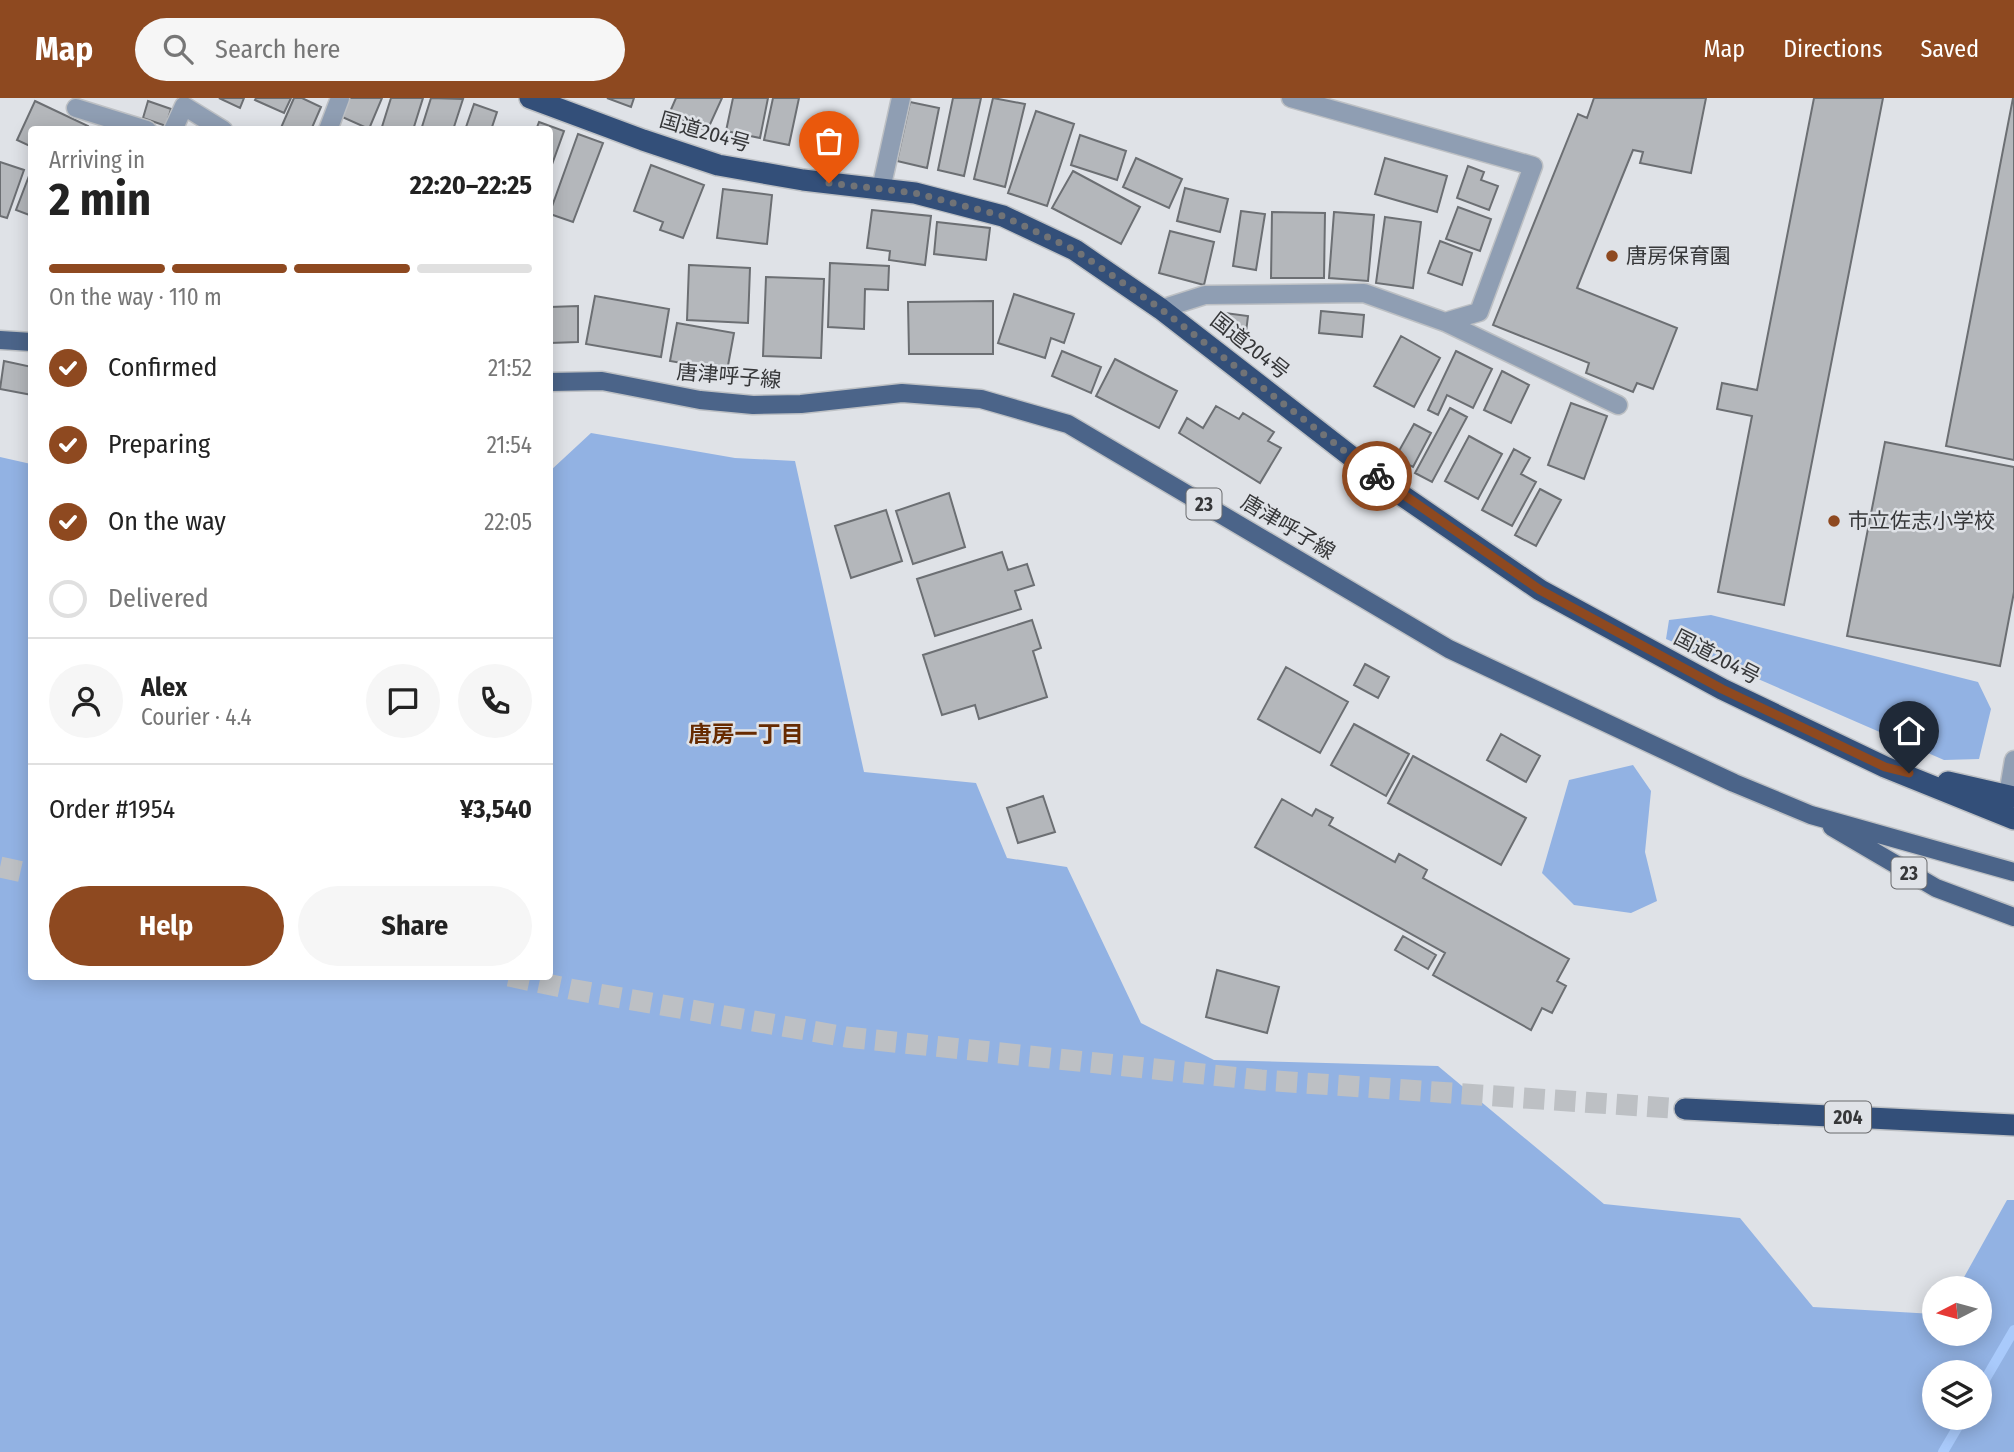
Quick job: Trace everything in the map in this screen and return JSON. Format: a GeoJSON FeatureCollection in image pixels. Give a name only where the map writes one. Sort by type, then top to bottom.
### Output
{"type":"FeatureCollection","features":[{"type":"Feature","properties":{"kind":"highway","name":"国道204号"},"geometry":{"type":"LineString","coordinates":[[530,98],[718,165],[803,180],[915,193],[1003,216],[1075,250],[1161,309],[1397,492],[1540,590],[1722,689],[1885,767],[2014,819]]}},
{"type":"Feature","properties":{"kind":"highway","name":"国道204号"},"geometry":{"type":"LineString","coordinates":[[1885,767],[2011,796]]}},
{"type":"Feature","properties":{"kind":"highway","name":"204"},"geometry":{"type":"LineString","coordinates":[[1685,1109],[2012,1125]]}},
{"type":"Feature","properties":{"kind":"main road"},"geometry":{"type":"LineString","coordinates":[[0,340],[28,342]]}},
{"type":"Feature","properties":{"kind":"main road","name":"唐津呼子線"},"geometry":{"type":"LineString","coordinates":[[553,382],[602,381],[700,400],[753,405],[801,404],[902,393],[981,399],[1068,424],[1449,649],[1734,783],[1811,815],[2014,872]]}},
{"type":"Feature","properties":{"kind":"main road","name":"唐津呼子線"},"geometry":{"type":"LineString","coordinates":[[1811,815],[1936,888],[2014,917]]}},
{"type":"Feature","properties":{"kind":"street"},"geometry":{"type":"LineString","coordinates":[[330,126],[341,98]]}},
{"type":"Feature","properties":{"kind":"street"},"geometry":{"type":"LineString","coordinates":[[881,189],[901,98]]}},
{"type":"Feature","properties":{"kind":"street"},"geometry":{"type":"LineString","coordinates":[[1291,98],[1533,166],[1479,312],[1445,322]]}},
{"type":"Feature","properties":{"kind":"street"},"geometry":{"type":"LineString","coordinates":[[175,126],[184,106],[216,126]]}},
{"type":"Feature","properties":{"kind":"street"},"geometry":{"type":"LineString","coordinates":[[76,108],[134,126]]}},
{"type":"Feature","properties":{"kind":"street"},"geometry":{"type":"LineString","coordinates":[[1161,309],[1205,295],[1364,293],[1445,322],[1618,404]]}},
{"type":"Feature","properties":{"kind":"street"},"geometry":{"type":"LineString","coordinates":[[2011,796],[2014,760]]}},
{"type":"Feature","properties":{"kind":"shaded area"},"geometry":{"type":"Polygon","coordinates":[[[591,433],[735,458],[795,461],[864,772],[976,783],[1007,858],[1067,867],[1141,1023],[1214,1060],[1438,1066],[1604,1204],[1740,1218],[1813,1307],[1922,1313],[1922,1346],[1992,1346],[1992,1276],[1965,1276],[2007,1200],[2014,1200],[2014,1452],[0,1452],[0,457],[28,463],[28,980],[553,980],[553,468],[591,433]]]}},
{"type":"Feature","properties":{"kind":"shaded area"},"geometry":{"type":"Polygon","coordinates":[[[1711,615],[1978,682],[1991,709],[1979,759],[1944,760],[1666,639],[1669,620],[1711,615]]]}},
{"type":"Feature","properties":{"kind":"shaded area"},"geometry":{"type":"Polygon","coordinates":[[[1633,765],[1651,791],[1645,852],[1657,901],[1631,913],[1574,905],[1542,873],[1569,780],[1633,765]]]}},
{"type":"Feature","properties":{"kind":"building"},"geometry":{"type":"Polygon","coordinates":[[[219,98],[244,98],[240,108],[219,98]]]}},
{"type":"Feature","properties":{"kind":"building"},"geometry":{"type":"Polygon","coordinates":[[[291,98],[284,113],[255,100],[291,98]]]}},
{"type":"Feature","properties":{"kind":"building"},"geometry":{"type":"Polygon","coordinates":[[[294,98],[302,98],[321,107],[313,126],[282,126],[294,98]]]}},
{"type":"Feature","properties":{"kind":"building"},"geometry":{"type":"Polygon","coordinates":[[[348,98],[382,98],[370,126],[362,126],[340,116],[348,98]]]}},
{"type":"Feature","properties":{"kind":"building"},"geometry":{"type":"Polygon","coordinates":[[[391,98],[423,98],[414,126],[382,126],[391,98]]]}},
{"type":"Feature","properties":{"kind":"building"},"geometry":{"type":"Polygon","coordinates":[[[431,98],[463,99],[454,126],[422,126],[431,98]]]}},
{"type":"Feature","properties":{"kind":"building"},"geometry":{"type":"Polygon","coordinates":[[[607,98],[634,98],[631,107],[607,98]]]}},
{"type":"Feature","properties":{"kind":"building"},"geometry":{"type":"Polygon","coordinates":[[[676,98],[722,98],[707,131],[669,114],[676,98]]]}},
{"type":"Feature","properties":{"kind":"building"},"geometry":{"type":"Polygon","coordinates":[[[733,98],[768,98],[760,138],[726,131],[733,98]]]}},
{"type":"Feature","properties":{"kind":"building"},"geometry":{"type":"Polygon","coordinates":[[[773,98],[799,98],[789,145],[764,140],[773,98]]]}},
{"type":"Feature","properties":{"kind":"building"},"geometry":{"type":"Polygon","coordinates":[[[953,98],[981,98],[964,176],[938,170],[953,98]]]}},
{"type":"Feature","properties":{"kind":"building"},"geometry":{"type":"Polygon","coordinates":[[[993,98],[1025,104],[1005,187],[974,179],[993,98]]]}},
{"type":"Feature","properties":{"kind":"building"},"geometry":{"type":"Polygon","coordinates":[[[1594,98],[1706,98],[1691,173],[1640,163],[1643,152],[1633,150],[1577,288],[1677,328],[1653,389],[1637,383],[1633,392],[1586,373],[1589,363],[1493,325],[1578,114],[1587,118],[1594,98]]]}},
{"type":"Feature","properties":{"kind":"building"},"geometry":{"type":"Polygon","coordinates":[[[1814,98],[1883,98],[1784,605],[1718,592],[1752,416],[1717,409],[1722,383],[1757,390],[1814,98]]]}},
{"type":"Feature","properties":{"kind":"building"},"geometry":{"type":"Polygon","coordinates":[[[2014,98],[2014,460],[1946,446],[2014,98]]]}},
{"type":"Feature","properties":{"kind":"building"},"geometry":{"type":"Polygon","coordinates":[[[35,101],[88,126],[28,126],[28,145],[17,140],[35,101]]]}},
{"type":"Feature","properties":{"kind":"building"},"geometry":{"type":"Polygon","coordinates":[[[148,101],[171,109],[166,126],[143,118],[148,101]]]}},
{"type":"Feature","properties":{"kind":"building"},"geometry":{"type":"Polygon","coordinates":[[[910,102],[939,108],[927,168],[897,161],[910,102]]]}},
{"type":"Feature","properties":{"kind":"building"},"geometry":{"type":"Polygon","coordinates":[[[474,104],[497,112],[492,126],[466,126],[474,104]]]}},
{"type":"Feature","properties":{"kind":"building"},"geometry":{"type":"Polygon","coordinates":[[[1036,111],[1074,124],[1047,206],[1008,193],[1036,111]]]}},
{"type":"Feature","properties":{"kind":"building"},"geometry":{"type":"Polygon","coordinates":[[[553,127],[564,131],[553,162],[553,127]]]}},
{"type":"Feature","properties":{"kind":"building"},"geometry":{"type":"Polygon","coordinates":[[[578,134],[603,143],[573,222],[553,215],[553,204],[578,134]]]}},
{"type":"Feature","properties":{"kind":"building"},"geometry":{"type":"Polygon","coordinates":[[[1080,135],[1126,151],[1117,180],[1071,165],[1080,135]]]}},
{"type":"Feature","properties":{"kind":"building"},"geometry":{"type":"Polygon","coordinates":[[[1136,158],[1182,179],[1169,208],[1123,187],[1136,158]]]}},
{"type":"Feature","properties":{"kind":"building"},"geometry":{"type":"Polygon","coordinates":[[[1385,158],[1447,176],[1437,212],[1375,194],[1385,158]]]}},
{"type":"Feature","properties":{"kind":"building"},"geometry":{"type":"Polygon","coordinates":[[[0,162],[24,170],[7,218],[0,216],[0,162]]]}},
{"type":"Feature","properties":{"kind":"building"},"geometry":{"type":"Polygon","coordinates":[[[651,165],[704,185],[683,238],[660,230],[663,222],[634,211],[651,165]]]}},
{"type":"Feature","properties":{"kind":"building"},"geometry":{"type":"Polygon","coordinates":[[[1468,166],[1484,172],[1481,180],[1498,186],[1489,210],[1457,198],[1468,166]]]}},
{"type":"Feature","properties":{"kind":"building"},"geometry":{"type":"Polygon","coordinates":[[[1073,171],[1140,207],[1121,244],[1052,208],[1073,171]]]}},
{"type":"Feature","properties":{"kind":"building"},"geometry":{"type":"Polygon","coordinates":[[[28,178],[28,214],[16,210],[28,178]]]}},
{"type":"Feature","properties":{"kind":"building"},"geometry":{"type":"Polygon","coordinates":[[[1185,188],[1228,199],[1220,232],[1177,221],[1185,188]]]}},
{"type":"Feature","properties":{"kind":"building"},"geometry":{"type":"Polygon","coordinates":[[[723,189],[772,195],[767,244],[717,238],[723,189]]]}},
{"type":"Feature","properties":{"kind":"building"},"geometry":{"type":"Polygon","coordinates":[[[1458,207],[1491,219],[1480,251],[1446,239],[1458,207]]]}},
{"type":"Feature","properties":{"kind":"building"},"geometry":{"type":"Polygon","coordinates":[[[872,210],[931,216],[925,265],[889,260],[890,251],[867,248],[872,210]]]}},
{"type":"Feature","properties":{"kind":"building"},"geometry":{"type":"Polygon","coordinates":[[[1241,211],[1265,214],[1256,270],[1233,266],[1241,211]]]}},
{"type":"Feature","properties":{"kind":"building"},"geometry":{"type":"Polygon","coordinates":[[[1272,212],[1325,213],[1324,278],[1271,278],[1272,212]]]}},
{"type":"Feature","properties":{"kind":"building"},"geometry":{"type":"Polygon","coordinates":[[[1334,212],[1374,215],[1368,281],[1329,278],[1334,212]]]}},
{"type":"Feature","properties":{"kind":"building"},"geometry":{"type":"Polygon","coordinates":[[[1385,217],[1421,222],[1413,288],[1376,283],[1385,217]]]}},
{"type":"Feature","properties":{"kind":"building"},"geometry":{"type":"Polygon","coordinates":[[[937,222],[990,228],[986,260],[934,254],[937,222]]]}},
{"type":"Feature","properties":{"kind":"building"},"geometry":{"type":"Polygon","coordinates":[[[1170,231],[1214,242],[1204,285],[1159,273],[1170,231]]]}},
{"type":"Feature","properties":{"kind":"building"},"geometry":{"type":"Polygon","coordinates":[[[1440,241],[1472,253],[1462,285],[1428,273],[1440,241]]]}},
{"type":"Feature","properties":{"kind":"building"},"geometry":{"type":"Polygon","coordinates":[[[830,263],[889,266],[888,290],[865,289],[864,329],[828,327],[830,263]]]}},
{"type":"Feature","properties":{"kind":"building"},"geometry":{"type":"Polygon","coordinates":[[[689,265],[750,268],[748,323],[687,320],[689,265]]]}},
{"type":"Feature","properties":{"kind":"building"},"geometry":{"type":"Polygon","coordinates":[[[766,277],[824,279],[821,358],[763,356],[766,277]]]}},
{"type":"Feature","properties":{"kind":"building"},"geometry":{"type":"Polygon","coordinates":[[[1014,294],[1074,314],[1064,343],[1051,338],[1045,358],[998,343],[1014,294]]]}},
{"type":"Feature","properties":{"kind":"building"},"geometry":{"type":"Polygon","coordinates":[[[595,296],[669,309],[661,357],[586,344],[595,296]]]}},
{"type":"Feature","properties":{"kind":"building"},"geometry":{"type":"Polygon","coordinates":[[[993,301],[993,354],[909,354],[908,302],[993,301]]]}},
{"type":"Feature","properties":{"kind":"building"},"geometry":{"type":"Polygon","coordinates":[[[578,306],[578,342],[553,343],[553,307],[578,306]]]}},
{"type":"Feature","properties":{"kind":"building"},"geometry":{"type":"Polygon","coordinates":[[[1321,311],[1364,315],[1362,337],[1319,333],[1321,311]]]}},
{"type":"Feature","properties":{"kind":"building"},"geometry":{"type":"Polygon","coordinates":[[[1225,313],[1248,316],[1246,332],[1223,329],[1225,313]]]}},
{"type":"Feature","properties":{"kind":"building"},"geometry":{"type":"Polygon","coordinates":[[[677,323],[734,333],[727,371],[670,361],[677,323]]]}},
{"type":"Feature","properties":{"kind":"building"},"geometry":{"type":"Polygon","coordinates":[[[1401,336],[1440,358],[1414,407],[1374,386],[1401,336]]]}},
{"type":"Feature","properties":{"kind":"building"},"geometry":{"type":"Polygon","coordinates":[[[1062,351],[1101,367],[1091,393],[1052,376],[1062,351]]]}},
{"type":"Feature","properties":{"kind":"building"},"geometry":{"type":"Polygon","coordinates":[[[1456,351],[1492,369],[1473,408],[1447,395],[1438,415],[1428,410],[1456,351]]]}},
{"type":"Feature","properties":{"kind":"building"},"geometry":{"type":"Polygon","coordinates":[[[1115,359],[1177,391],[1159,428],[1096,396],[1115,359]]]}},
{"type":"Feature","properties":{"kind":"building"},"geometry":{"type":"Polygon","coordinates":[[[4,361],[28,366],[28,394],[0,389],[4,361]]]}},
{"type":"Feature","properties":{"kind":"building"},"geometry":{"type":"Polygon","coordinates":[[[1502,371],[1529,385],[1511,423],[1484,410],[1502,371]]]}},
{"type":"Feature","properties":{"kind":"building"},"geometry":{"type":"Polygon","coordinates":[[[1571,403],[1607,416],[1584,479],[1548,465],[1571,403]]]}},
{"type":"Feature","properties":{"kind":"building"},"geometry":{"type":"Polygon","coordinates":[[[1216,406],[1239,419],[1243,413],[1274,432],[1268,441],[1281,448],[1260,483],[1179,433],[1187,418],[1203,428],[1216,406]]]}},
{"type":"Feature","properties":{"kind":"building"},"geometry":{"type":"Polygon","coordinates":[[[1450,408],[1467,417],[1432,482],[1415,473],[1450,408]]]}},
{"type":"Feature","properties":{"kind":"building"},"geometry":{"type":"Polygon","coordinates":[[[1414,424],[1431,433],[1413,467],[1395,458],[1414,424]]]}},
{"type":"Feature","properties":{"kind":"building"},"geometry":{"type":"Polygon","coordinates":[[[1469,436],[1502,454],[1478,499],[1445,481],[1469,436]]]}},
{"type":"Feature","properties":{"kind":"building"},"geometry":{"type":"Polygon","coordinates":[[[1885,442],[2014,467],[2014,592],[2000,666],[1847,636],[1885,442]]]}},
{"type":"Feature","properties":{"kind":"building"},"geometry":{"type":"Polygon","coordinates":[[[1514,449],[1530,458],[1521,474],[1536,482],[1512,526],[1482,510],[1514,449]]]}},
{"type":"Feature","properties":{"kind":"building"},"geometry":{"type":"Polygon","coordinates":[[[1540,489],[1561,500],[1536,546],[1515,535],[1540,489]]]}},
{"type":"Feature","properties":{"kind":"building"},"geometry":{"type":"Polygon","coordinates":[[[949,493],[965,547],[913,564],[896,511],[949,493]]]}},
{"type":"Feature","properties":{"kind":"building"},"geometry":{"type":"Polygon","coordinates":[[[886,510],[902,561],[851,578],[835,526],[886,510]]]}},
{"type":"Feature","properties":{"kind":"building"},"geometry":{"type":"Polygon","coordinates":[[[1002,552],[1008,570],[1027,564],[1034,585],[1015,591],[1021,609],[935,636],[917,579],[1002,552]]]}},
{"type":"Feature","properties":{"kind":"building"},"geometry":{"type":"Polygon","coordinates":[[[1032,620],[1041,648],[1033,651],[1047,697],[979,719],[975,705],[942,715],[923,655],[1032,620]]]}},
{"type":"Feature","properties":{"kind":"building"},"geometry":{"type":"Polygon","coordinates":[[[1365,664],[1389,677],[1378,698],[1354,685],[1365,664]]]}},
{"type":"Feature","properties":{"kind":"building"},"geometry":{"type":"Polygon","coordinates":[[[1286,667],[1348,702],[1320,753],[1258,719],[1286,667]]]}},
{"type":"Feature","properties":{"kind":"building"},"geometry":{"type":"Polygon","coordinates":[[[1354,724],[1409,754],[1386,796],[1331,765],[1354,724]]]}},
{"type":"Feature","properties":{"kind":"building"},"geometry":{"type":"Polygon","coordinates":[[[1501,734],[1540,756],[1526,782],[1487,760],[1501,734]]]}},
{"type":"Feature","properties":{"kind":"building"},"geometry":{"type":"Polygon","coordinates":[[[1413,756],[1526,818],[1501,865],[1388,803],[1413,756]]]}},
{"type":"Feature","properties":{"kind":"building"},"geometry":{"type":"Polygon","coordinates":[[[1043,796],[1055,832],[1018,843],[1007,808],[1043,796]]]}},
{"type":"Feature","properties":{"kind":"building"},"geometry":{"type":"Polygon","coordinates":[[[1282,799],[1312,816],[1316,809],[1333,818],[1329,825],[1395,862],[1399,854],[1427,870],[1423,878],[1569,959],[1557,981],[1566,986],[1552,1013],[1542,1008],[1531,1030],[1433,975],[1445,953],[1255,847],[1282,799]]]}},
{"type":"Feature","properties":{"kind":"building"},"geometry":{"type":"Polygon","coordinates":[[[1403,936],[1436,955],[1428,969],[1395,950],[1403,936]]]}},
{"type":"Feature","properties":{"kind":"building"},"geometry":{"type":"Polygon","coordinates":[[[1217,970],[1279,987],[1267,1033],[1206,1017],[1217,970]]]}},
{"type":"Feature","properties":{"kind":"waterway"},"geometry":{"type":"LineString","coordinates":[[1992,1368],[2014,1330]]}},
{"type":"Feature","properties":{"kind":"waterway"},"geometry":{"type":"LineString","coordinates":[[1943,1452],[1956,1430]]}},
{"type":"Feature","properties":{"kind":"tunnel"},"geometry":{"type":"LineString","coordinates":[[0,867],[28,873]]}},
{"type":"Feature","properties":{"kind":"tunnel"},"geometry":{"type":"LineString","coordinates":[[528,980],[846,1037],[1261,1080],[1685,1109]]}},
{"type":"Feature","properties":{"kind":"way so far"},"geometry":{"type":"LineString","coordinates":[[829,183],[915,193],[1003,216],[1075,250],[1161,309],[1377,476]]}},
{"type":"Feature","properties":{"kind":"place","name":"唐房保育園"},"geometry":{"type":"Point","coordinates":[1612,256]}},
{"type":"Feature","properties":{"kind":"place","name":"市立佐志小学校"},"geometry":{"type":"Point","coordinates":[1834,521]}},
{"type":"Feature","properties":{"kind":"district","name":"唐房一丁目"},"geometry":{"type":"Point","coordinates":[746,734]}},
{"type":"Feature","properties":{"kind":"route"},"geometry":{"type":"LineString","coordinates":[[1377,476],[1540,590],[1722,689],[1885,767],[1909,773]]}}]}
